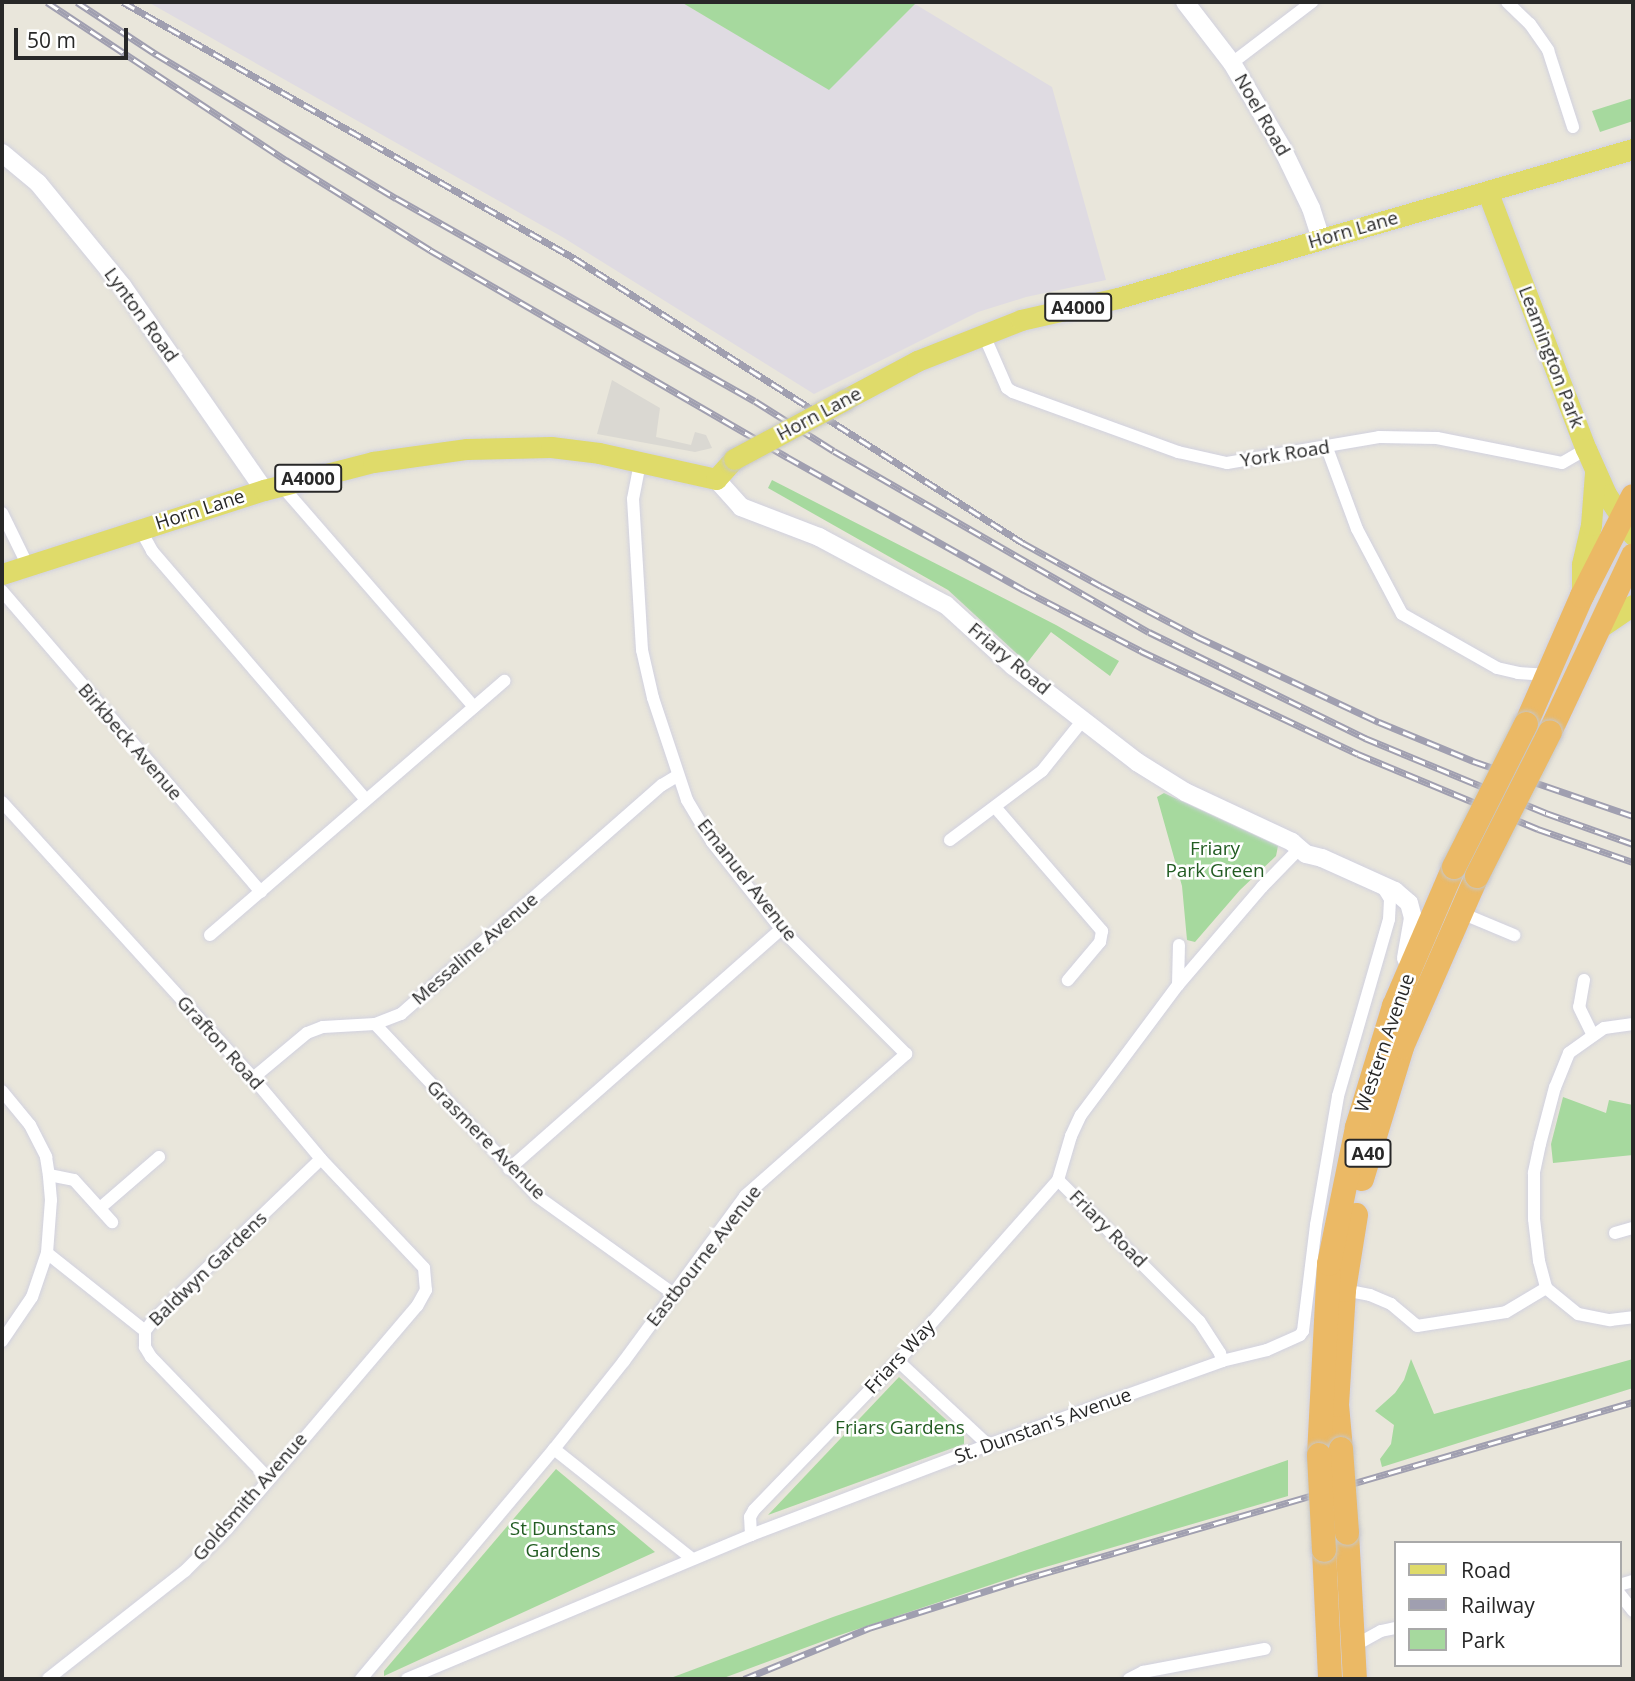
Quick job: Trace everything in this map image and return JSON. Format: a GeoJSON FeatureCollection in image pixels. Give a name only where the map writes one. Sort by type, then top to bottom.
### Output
{"type":"FeatureCollection","features":[{"type":"Feature","properties":{"kind":"highway","name":"Western Avenue"},"geometry":{"type":"LineString","coordinates":[[1355,1679],[1347,1532],[1330,1452],[1337,1405],[1344,1290],[1365,1163],[1402,1047],[1458,912],[1466,871],[1582,596],[1627,526],[1633,496]]}},
{"type":"Feature","properties":{"kind":"highway","name":"Western Avenue"},"geometry":{"type":"LineString","coordinates":[[1330,1679],[1324,1550],[1330,1452],[1329,1264],[1357,1127],[1394,1006],[1466,871],[1550,732],[1633,556]]}},
{"type":"Feature","properties":{"kind":"main road","name":"Horn Lane"},"geometry":{"type":"LineString","coordinates":[[2,574],[272,487],[373,462],[467,449],[551,447],[600,453],[716,479],[734,459],[917,361],[983,333],[1021,320],[1115,299],[1633,149]]}},
{"type":"Feature","properties":{"kind":"main road","name":"Leamington Park"},"geometry":{"type":"LineString","coordinates":[[1488,192],[1586,449],[1627,526]]}},
{"type":"Feature","properties":{"kind":"main road"},"geometry":{"type":"LineString","coordinates":[[1582,596],[1582,564],[1591,525],[1596,471]]}},
{"type":"Feature","properties":{"kind":"main road"},"geometry":{"type":"LineString","coordinates":[[1598,628],[1633,605]]}},
{"type":"Feature","properties":{"kind":"street","name":"Noel Road"},"geometry":{"type":"LineString","coordinates":[[1185,2],[1232,63],[1282,148],[1311,208],[1321,239]]}},
{"type":"Feature","properties":{"kind":"street"},"geometry":{"type":"LineString","coordinates":[[1232,63],[1312,2]]}},
{"type":"Feature","properties":{"kind":"street"},"geometry":{"type":"LineString","coordinates":[[1507,2],[1530,24],[1548,50],[1573,127]]}},
{"type":"Feature","properties":{"kind":"street","name":"Lynton Road"},"geometry":{"type":"LineString","coordinates":[[2,153],[38,183],[123,287],[272,487]]}},
{"type":"Feature","properties":{"kind":"street","name":"York Road"},"geometry":{"type":"LineString","coordinates":[[983,333],[1007,388],[1013,392],[1178,452],[1227,463],[1379,437],[1437,438],[1562,463],[1586,449]]}},
{"type":"Feature","properties":{"kind":"street"},"geometry":{"type":"LineString","coordinates":[[1327,447],[1357,529],[1402,614],[1497,668],[1548,676]]}},
{"type":"Feature","properties":{"kind":"street","name":"Emanuel Avenue"},"geometry":{"type":"LineString","coordinates":[[640,463],[633,499],[642,650],[653,698],[677,776],[712,842],[781,929],[906,1054]]}},
{"type":"Feature","properties":{"kind":"street","name":"Friary Road"},"geometry":{"type":"LineString","coordinates":[[716,479],[741,507],[819,537],[946,605],[1013,666],[1137,762],[1185,792],[1292,842],[1298,850],[1381,884],[1409,903],[1413,918],[1394,1006]]}},
{"type":"Feature","properties":{"kind":"street"},"geometry":{"type":"LineString","coordinates":[[272,487],[474,707]]}},
{"type":"Feature","properties":{"kind":"street"},"geometry":{"type":"LineString","coordinates":[[2,513],[28,566]]}},
{"type":"Feature","properties":{"kind":"street"},"geometry":{"type":"LineString","coordinates":[[139,529],[152,551],[366,800]]}},
{"type":"Feature","properties":{"kind":"street","name":"Birkbeck Avenue"},"geometry":{"type":"LineString","coordinates":[[2,591],[261,892]]}},
{"type":"Feature","properties":{"kind":"street"},"geometry":{"type":"LineString","coordinates":[[210,935],[503,681]]}},
{"type":"Feature","properties":{"kind":"street"},"geometry":{"type":"LineString","coordinates":[[950,840],[1042,771],[1083,720]]}},
{"type":"Feature","properties":{"kind":"street","name":"Messaline Avenue"},"geometry":{"type":"LineString","coordinates":[[253,1078],[307,1033],[323,1027],[375,1024],[401,1014],[662,785],[677,776]]}},
{"type":"Feature","properties":{"kind":"street","name":"Grafton Road"},"geometry":{"type":"LineString","coordinates":[[2,802],[253,1078],[321,1159],[424,1268],[426,1290]]}},
{"type":"Feature","properties":{"kind":"street"},"geometry":{"type":"LineString","coordinates":[[995,807],[1102,931],[1100,942],[1068,980]]}},
{"type":"Feature","properties":{"kind":"street","name":"Friary Road"},"geometry":{"type":"LineString","coordinates":[[1222,1361],[1220,1353],[1199,1321],[1058,1180],[1071,1136],[1081,1115],[1178,985],[1262,887],[1298,850]]}},
{"type":"Feature","properties":{"kind":"street","name":"St. Dunstan's Avenue"},"geometry":{"type":"LineString","coordinates":[[407,1679],[691,1558],[988,1445],[1222,1361],[1267,1350],[1303,1331],[1316,1225],[1338,1096],[1385,934],[1390,900],[1381,884]]}},
{"type":"Feature","properties":{"kind":"street"},"geometry":{"type":"LineString","coordinates":[[1458,912],[1514,935]]}},
{"type":"Feature","properties":{"kind":"street"},"geometry":{"type":"LineString","coordinates":[[509,1169],[781,929]]}},
{"type":"Feature","properties":{"kind":"street"},"geometry":{"type":"LineString","coordinates":[[1178,985],[1179,945]]}},
{"type":"Feature","properties":{"kind":"street"},"geometry":{"type":"LineString","coordinates":[[1584,980],[1579,1007],[1592,1034]]}},
{"type":"Feature","properties":{"kind":"street","name":"Grasmere Avenue"},"geometry":{"type":"LineString","coordinates":[[375,1024],[537,1196],[674,1294]]}},
{"type":"Feature","properties":{"kind":"street"},"geometry":{"type":"LineString","coordinates":[[1633,1024],[1604,1028],[1569,1053],[1555,1087],[1534,1173],[1534,1219],[1539,1261],[1546,1287],[1578,1314],[1610,1320],[1633,1317]]}},
{"type":"Feature","properties":{"kind":"street","name":"Eastbourne Avenue"},"geometry":{"type":"LineString","coordinates":[[361,1679],[554,1449],[674,1294],[745,1196],[906,1054]]}},
{"type":"Feature","properties":{"kind":"street"},"geometry":{"type":"LineString","coordinates":[[2,1091],[30,1125],[46,1157],[51,1200],[47,1253],[32,1297],[2,1341]]}},
{"type":"Feature","properties":{"kind":"street"},"geometry":{"type":"LineString","coordinates":[[100,1208],[159,1157]]}},
{"type":"Feature","properties":{"kind":"street","name":"Baldwyn Gardens"},"geometry":{"type":"LineString","coordinates":[[267,1477],[150,1357],[145,1348],[145,1331],[154,1319],[321,1159]]}},
{"type":"Feature","properties":{"kind":"street"},"geometry":{"type":"LineString","coordinates":[[49,1175],[74,1180],[112,1222]]}},
{"type":"Feature","properties":{"kind":"street","name":"Friars Way"},"geometry":{"type":"LineString","coordinates":[[751,1535],[750,1517],[754,1510],[898,1361],[1058,1180]]}},
{"type":"Feature","properties":{"kind":"street"},"geometry":{"type":"LineString","coordinates":[[1615,1233],[1633,1228]]}},
{"type":"Feature","properties":{"kind":"street"},"geometry":{"type":"LineString","coordinates":[[47,1253],[145,1331]]}},
{"type":"Feature","properties":{"kind":"street"},"geometry":{"type":"LineString","coordinates":[[1344,1290],[1370,1295],[1391,1304],[1417,1326],[1506,1312],[1546,1287]]}},
{"type":"Feature","properties":{"kind":"street","name":"Goldsmith Avenue"},"geometry":{"type":"LineString","coordinates":[[48,1679],[185,1571],[226,1529],[267,1477],[416,1306],[426,1290]]}},
{"type":"Feature","properties":{"kind":"street"},"geometry":{"type":"LineString","coordinates":[[898,1361],[988,1445]]}},
{"type":"Feature","properties":{"kind":"street"},"geometry":{"type":"LineString","coordinates":[[554,1449],[691,1558]]}},
{"type":"Feature","properties":{"kind":"street"},"geometry":{"type":"LineString","coordinates":[[1621,1596],[1633,1611]]}},
{"type":"Feature","properties":{"kind":"street"},"geometry":{"type":"LineString","coordinates":[[1352,1647],[1381,1631],[1394,1628]]}},
{"type":"Feature","properties":{"kind":"street"},"geometry":{"type":"LineString","coordinates":[[1129,1679],[1143,1672],[1265,1649]]}},
{"type":"Feature","properties":{"kind":"shaded area"},"geometry":{"type":"Polygon","coordinates":[[[148,2],[681,2],[829,89],[915,4],[1052,87],[1106,280],[1026,297],[978,312],[814,394],[564,238],[148,2]]]}},
{"type":"Feature","properties":{"kind":"shaded area"},"geometry":{"type":"Polygon","coordinates":[[[612,380],[660,408],[656,437],[691,445],[695,432],[706,435],[712,448],[695,452],[597,434],[612,380]]]}},
{"type":"Feature","properties":{"kind":"green space"},"geometry":{"type":"Polygon","coordinates":[[[681,2],[911,2],[915,4],[829,90],[681,2]]]}},
{"type":"Feature","properties":{"kind":"green space"},"geometry":{"type":"Polygon","coordinates":[[[1633,98],[1633,121],[1600,132],[1592,111],[1633,98]]]}},
{"type":"Feature","properties":{"kind":"green space"},"geometry":{"type":"Polygon","coordinates":[[[772,480],[1056,625],[1119,661],[1110,676],[1051,632],[1027,663],[948,590],[768,488],[772,480]]]}},
{"type":"Feature","properties":{"kind":"green space","name":"Friary Park Green"},"geometry":{"type":"Polygon","coordinates":[[[1164,793],[1278,846],[1276,856],[1240,890],[1195,942],[1187,940],[1182,886],[1157,797],[1164,793]]]}},
{"type":"Feature","properties":{"kind":"green space"},"geometry":{"type":"Polygon","coordinates":[[[1563,1097],[1606,1113],[1609,1100],[1633,1105],[1633,1155],[1553,1163],[1551,1144],[1563,1097]]]}},
{"type":"Feature","properties":{"kind":"green space"},"geometry":{"type":"Polygon","coordinates":[[[1411,1359],[1434,1414],[1633,1359],[1633,1388],[1382,1467],[1380,1459],[1391,1444],[1394,1425],[1375,1411],[1395,1393],[1404,1380],[1411,1359]]]}},
{"type":"Feature","properties":{"kind":"green space","name":"Friars Gardens"},"geometry":{"type":"Polygon","coordinates":[[[899,1377],[964,1436],[964,1444],[768,1515],[899,1377]]]}},
{"type":"Feature","properties":{"kind":"green space"},"geometry":{"type":"Polygon","coordinates":[[[1288,1460],[1288,1496],[1032,1571],[837,1636],[721,1679],[668,1679],[833,1617],[1288,1460]]]}},
{"type":"Feature","properties":{"kind":"green space","name":"St Dunstans Gardens"},"geometry":{"type":"Polygon","coordinates":[[[556,1469],[655,1552],[384,1676],[384,1671],[556,1469]]]}},
{"type":"Feature","properties":{"kind":"railway"},"geometry":{"type":"LineString","coordinates":[[47,2],[286,160],[430,250],[787,457],[1024,590],[1141,651],[1358,754],[1538,829],[1633,862]]}},
{"type":"Feature","properties":{"kind":"railway"},"geometry":{"type":"LineString","coordinates":[[77,2],[156,54],[396,198],[755,401],[834,451],[1149,632],[1365,738],[1546,813],[1633,844]]}},
{"type":"Feature","properties":{"kind":"railway"},"geometry":{"type":"LineString","coordinates":[[123,2],[574,258],[1023,543],[1101,586],[1198,637],[1379,722],[1473,761],[1633,816]]}},
{"type":"Feature","properties":{"kind":"railway"},"geometry":{"type":"LineString","coordinates":[[744,1679],[869,1628],[1014,1582],[1633,1402]]}}]}
